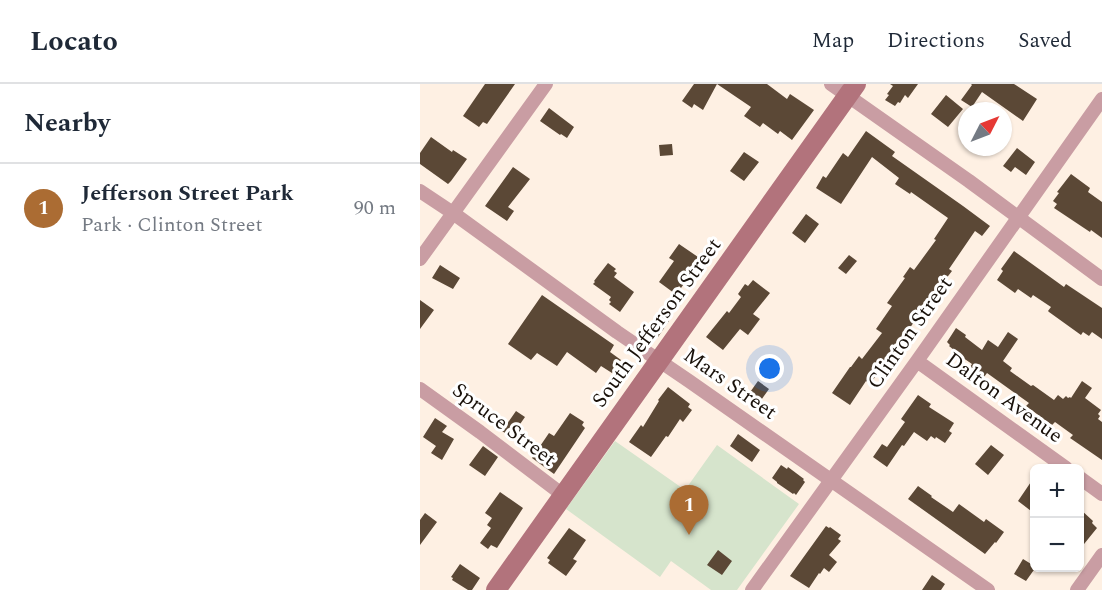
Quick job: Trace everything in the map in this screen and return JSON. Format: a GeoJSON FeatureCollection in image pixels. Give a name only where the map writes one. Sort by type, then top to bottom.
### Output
{"type":"FeatureCollection","features":[{"type":"Feature","properties":{"kind":"street"},"geometry":{"type":"LineString","coordinates":[[420,259],[546,84]]}},
{"type":"Feature","properties":{"kind":"street"},"geometry":{"type":"LineString","coordinates":[[831,84],[852,90],[892,126],[1102,279]]}},
{"type":"Feature","properties":{"kind":"street","name":"South Jefferson Street"},"geometry":{"type":"LineString","coordinates":[[496,590],[852,90]]}},
{"type":"Feature","properties":{"kind":"street","name":"Clinton Street"},"geometry":{"type":"LineString","coordinates":[[752,590],[1102,99]]}},
{"type":"Feature","properties":{"kind":"street","name":"Mars Street"},"geometry":{"type":"LineString","coordinates":[[420,191],[617,333],[988,590]]}},
{"type":"Feature","properties":{"kind":"street","name":"Dalton Avenue"},"geometry":{"type":"LineString","coordinates":[[917,361],[1060,464]]}},
{"type":"Feature","properties":{"kind":"street","name":"Spruce Street"},"geometry":{"type":"LineString","coordinates":[[420,389],[563,495]]}},
{"type":"Feature","properties":{"kind":"street"},"geometry":{"type":"LineString","coordinates":[[1084,481],[1102,494]]}},
{"type":"Feature","properties":{"kind":"street"},"geometry":{"type":"LineString","coordinates":[[1077,590],[1102,555]]}},
{"type":"Feature","properties":{"kind":"green space"},"geometry":{"type":"Polygon","coordinates":[[[615,441],[685,490],[717,445],[799,504],[737,590],[711,590],[671,561],[660,577],[566,509],[615,441]]]}},
{"type":"Feature","properties":{"kind":"building"},"geometry":{"type":"Polygon","coordinates":[[[485,84],[515,84],[487,124],[483,122],[479,127],[463,116],[485,84]]]}},
{"type":"Feature","properties":{"kind":"building"},"geometry":{"type":"Polygon","coordinates":[[[694,84],[717,84],[703,110],[694,104],[692,108],[682,101],[694,84]]]}},
{"type":"Feature","properties":{"kind":"building"},"geometry":{"type":"Polygon","coordinates":[[[717,84],[767,84],[787,99],[790,94],[814,110],[792,140],[780,131],[778,134],[763,123],[760,127],[744,116],[751,107],[717,84]]]}},
{"type":"Feature","properties":{"kind":"building"},"geometry":{"type":"Polygon","coordinates":[[[890,84],[918,84],[908,98],[905,95],[895,106],[885,100],[893,86],[890,84]]]}},
{"type":"Feature","properties":{"kind":"building"},"geometry":{"type":"Polygon","coordinates":[[[1014,84],[1037,99],[1023,121],[1012,113],[1012,102],[996,102],[982,92],[975,102],[961,100],[972,85],[1014,84]]]}},
{"type":"Feature","properties":{"kind":"building"},"geometry":{"type":"Polygon","coordinates":[[[946,95],[958,105],[958,115],[948,127],[931,114],[946,95]]]}},
{"type":"Feature","properties":{"kind":"building"},"geometry":{"type":"Polygon","coordinates":[[[549,108],[574,127],[567,138],[540,121],[549,108]]]}},
{"type":"Feature","properties":{"kind":"building"},"geometry":{"type":"Polygon","coordinates":[[[866,131],[895,152],[892,156],[990,226],[982,236],[975,231],[949,269],[952,271],[891,355],[895,358],[886,368],[883,366],[870,384],[866,381],[850,405],[832,393],[859,356],[862,359],[882,333],[876,329],[892,306],[887,303],[910,267],[914,270],[936,240],[934,239],[948,218],[911,192],[910,194],[895,184],[899,178],[872,157],[841,204],[816,188],[823,176],[826,178],[843,153],[848,157],[866,131]]]}},
{"type":"Feature","properties":{"kind":"building"},"geometry":{"type":"Polygon","coordinates":[[[431,137],[452,152],[453,150],[467,159],[448,184],[420,164],[420,153],[431,137]]]}},
{"type":"Feature","properties":{"kind":"building"},"geometry":{"type":"Polygon","coordinates":[[[672,144],[673,155],[660,156],[659,145],[672,144]]]}},
{"type":"Feature","properties":{"kind":"building"},"geometry":{"type":"Polygon","coordinates":[[[1017,148],[1035,162],[1026,175],[1015,167],[1011,172],[1003,166],[1017,148]]]}},
{"type":"Feature","properties":{"kind":"building"},"geometry":{"type":"Polygon","coordinates":[[[744,152],[759,162],[744,181],[730,171],[744,152]]]}},
{"type":"Feature","properties":{"kind":"building"},"geometry":{"type":"Polygon","coordinates":[[[513,167],[530,179],[508,207],[514,211],[507,221],[485,206],[513,167]]]}},
{"type":"Feature","properties":{"kind":"building"},"geometry":{"type":"Polygon","coordinates":[[[1071,174],[1090,188],[1088,192],[1102,202],[1102,238],[1054,208],[1057,204],[1053,201],[1059,193],[1057,192],[1071,174]]]}},
{"type":"Feature","properties":{"kind":"building"},"geometry":{"type":"Polygon","coordinates":[[[806,214],[819,224],[805,243],[792,233],[806,214]]]}},
{"type":"Feature","properties":{"kind":"building"},"geometry":{"type":"Polygon","coordinates":[[[679,244],[698,257],[694,263],[697,265],[681,288],[679,286],[674,293],[659,282],[674,261],[669,258],[679,244]]]}},
{"type":"Feature","properties":{"kind":"building"},"geometry":{"type":"Polygon","coordinates":[[[1014,251],[1064,287],[1066,284],[1102,308],[1102,339],[1092,332],[1089,336],[1083,332],[1081,335],[1049,312],[1051,307],[1033,295],[1031,298],[1018,289],[1015,293],[997,280],[1003,271],[1001,269],[1014,251]]]}},
{"type":"Feature","properties":{"kind":"building"},"geometry":{"type":"Polygon","coordinates":[[[849,255],[857,261],[846,274],[838,268],[849,255]]]}},
{"type":"Feature","properties":{"kind":"building"},"geometry":{"type":"Polygon","coordinates":[[[608,263],[616,269],[614,271],[617,273],[614,277],[634,292],[620,312],[609,304],[611,297],[593,284],[608,263]]]}},
{"type":"Feature","properties":{"kind":"building"},"geometry":{"type":"Polygon","coordinates":[[[440,265],[460,278],[453,289],[432,278],[440,265]]]}},
{"type":"Feature","properties":{"kind":"building"},"geometry":{"type":"Polygon","coordinates":[[[753,280],[770,293],[753,314],[760,319],[748,335],[740,329],[723,350],[706,337],[741,297],[738,294],[745,284],[748,286],[753,280]]]}},
{"type":"Feature","properties":{"kind":"building"},"geometry":{"type":"Polygon","coordinates":[[[542,295],[614,345],[610,352],[621,360],[612,373],[601,366],[596,373],[567,352],[557,366],[537,353],[531,360],[508,344],[542,295]]]}},
{"type":"Feature","properties":{"kind":"building"},"geometry":{"type":"Polygon","coordinates":[[[420,300],[434,310],[420,329],[420,300]]]}},
{"type":"Feature","properties":{"kind":"building"},"geometry":{"type":"Polygon","coordinates":[[[660,315],[669,321],[658,337],[649,331],[660,315]]]}},
{"type":"Feature","properties":{"kind":"building"},"geometry":{"type":"Polygon","coordinates":[[[956,328],[982,350],[988,340],[998,347],[1008,332],[1018,339],[1003,361],[1012,368],[1010,371],[1054,400],[1058,395],[1063,399],[1066,396],[1071,398],[1082,381],[1092,388],[1085,398],[1101,410],[1098,419],[1102,422],[1102,460],[1070,438],[1073,435],[1055,422],[1052,425],[1026,406],[1029,403],[987,373],[984,377],[970,367],[972,364],[953,351],[947,342],[956,328]]]}},
{"type":"Feature","properties":{"kind":"building"},"geometry":{"type":"Polygon","coordinates":[[[758,381],[769,389],[756,405],[747,399],[758,381]]]}},
{"type":"Feature","properties":{"kind":"building"},"geometry":{"type":"Polygon","coordinates":[[[668,387],[690,404],[688,407],[692,410],[683,422],[680,419],[651,457],[629,442],[641,425],[643,427],[668,387]]]}},
{"type":"Feature","properties":{"kind":"building"},"geometry":{"type":"Polygon","coordinates":[[[918,395],[931,404],[929,407],[954,423],[949,431],[952,433],[945,443],[931,436],[927,441],[914,432],[887,467],[873,457],[882,444],[887,447],[905,422],[901,419],[918,395]]]}},
{"type":"Feature","properties":{"kind":"building"},"geometry":{"type":"Polygon","coordinates":[[[516,411],[525,417],[511,437],[502,431],[516,411]]]}},
{"type":"Feature","properties":{"kind":"building"},"geometry":{"type":"Polygon","coordinates":[[[570,413],[584,422],[582,425],[585,428],[554,474],[532,458],[549,433],[554,436],[570,413]]]}},
{"type":"Feature","properties":{"kind":"building"},"geometry":{"type":"Polygon","coordinates":[[[435,418],[447,426],[442,432],[454,439],[442,460],[431,453],[436,446],[423,437],[435,418]]]}},
{"type":"Feature","properties":{"kind":"building"},"geometry":{"type":"Polygon","coordinates":[[[738,434],[760,450],[752,462],[730,446],[738,434]]]}},
{"type":"Feature","properties":{"kind":"building"},"geometry":{"type":"Polygon","coordinates":[[[991,445],[1004,455],[988,475],[975,464],[991,445]]]}},
{"type":"Feature","properties":{"kind":"building"},"geometry":{"type":"Polygon","coordinates":[[[483,446],[498,457],[485,476],[469,465],[483,446]]]}},
{"type":"Feature","properties":{"kind":"building"},"geometry":{"type":"Polygon","coordinates":[[[781,465],[787,469],[788,467],[804,479],[805,482],[796,495],[772,478],[781,465]]]}},
{"type":"Feature","properties":{"kind":"building"},"geometry":{"type":"Polygon","coordinates":[[[1030,483],[1030,510],[1018,501],[1030,483]]]}},
{"type":"Feature","properties":{"kind":"building"},"geometry":{"type":"Polygon","coordinates":[[[918,486],[953,512],[959,504],[984,522],[986,519],[1004,532],[985,554],[908,499],[918,486]]]}},
{"type":"Feature","properties":{"kind":"building"},"geometry":{"type":"Polygon","coordinates":[[[500,492],[523,508],[497,548],[491,545],[488,549],[480,543],[491,528],[487,525],[492,518],[485,513],[500,492]]]}},
{"type":"Feature","properties":{"kind":"building"},"geometry":{"type":"Polygon","coordinates":[[[425,513],[437,522],[420,545],[420,520],[425,513]]]}},
{"type":"Feature","properties":{"kind":"building"},"geometry":{"type":"Polygon","coordinates":[[[1084,513],[1097,528],[1084,544],[1084,513]]]}},
{"type":"Feature","properties":{"kind":"building"},"geometry":{"type":"Polygon","coordinates":[[[826,526],[841,535],[838,539],[841,541],[829,555],[837,562],[829,572],[824,568],[809,588],[790,576],[826,526]]]}},
{"type":"Feature","properties":{"kind":"building"},"geometry":{"type":"Polygon","coordinates":[[[569,528],[586,540],[573,559],[577,561],[566,576],[548,563],[550,560],[547,558],[569,528]]]}},
{"type":"Feature","properties":{"kind":"building"},"geometry":{"type":"Polygon","coordinates":[[[718,550],[732,561],[722,575],[707,565],[718,550]]]}},
{"type":"Feature","properties":{"kind":"building"},"geometry":{"type":"Polygon","coordinates":[[[1023,559],[1030,563],[1030,572],[1032,572],[1026,581],[1014,574],[1023,559]]]}},
{"type":"Feature","properties":{"kind":"building"},"geometry":{"type":"Polygon","coordinates":[[[460,564],[480,578],[472,590],[452,580],[451,577],[460,564]]]}},
{"type":"Feature","properties":{"kind":"building"},"geometry":{"type":"Polygon","coordinates":[[[932,575],[945,584],[941,590],[922,590],[932,575]]]}},
{"type":"Feature","properties":{"kind":"place","name":"Jefferson Street Park"},"geometry":{"type":"Point","coordinates":[689,535]}}]}
